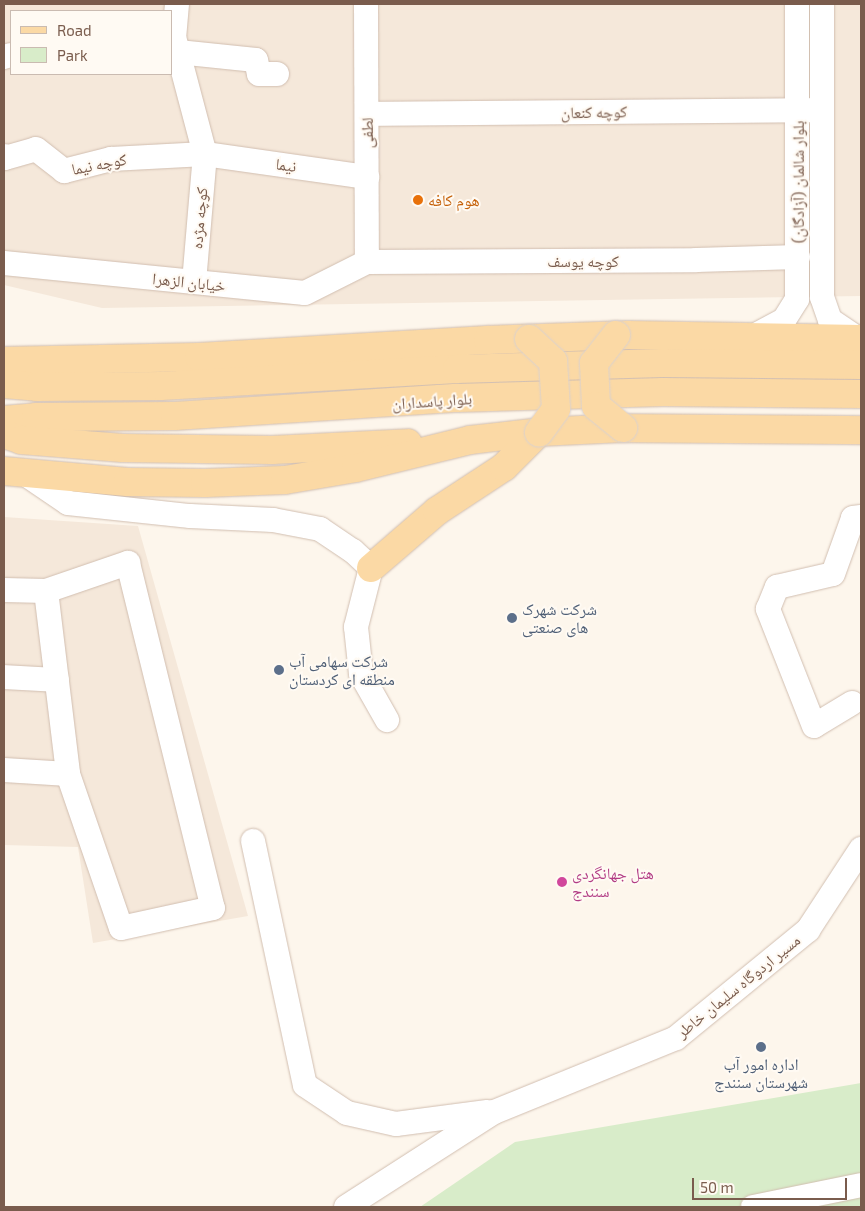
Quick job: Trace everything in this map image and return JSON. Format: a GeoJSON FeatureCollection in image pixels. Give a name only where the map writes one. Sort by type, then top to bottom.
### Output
{"type":"FeatureCollection","features":[{"type":"Feature","properties":{"kind":"main road"},"geometry":{"type":"LineString","coordinates":[[4,361],[199,357],[529,338],[616,335],[752,337],[860,348]]}},
{"type":"Feature","properties":{"kind":"main road"},"geometry":{"type":"LineString","coordinates":[[616,335],[594,363],[596,406],[623,428]]}},
{"type":"Feature","properties":{"kind":"main road"},"geometry":{"type":"LineString","coordinates":[[371,568],[438,511],[504,467],[539,432],[556,409],[553,362],[529,338]]}},
{"type":"Feature","properties":{"kind":"main road","name":"بلوار پاسداران"},"geometry":{"type":"LineString","coordinates":[[4,384],[37,387],[161,386],[457,370],[663,363],[860,348]]}},
{"type":"Feature","properties":{"kind":"main road","name":"بلوار پاسداران"},"geometry":{"type":"LineString","coordinates":[[4,420],[36,417],[175,416],[457,398],[663,392],[861,394]]}},
{"type":"Feature","properties":{"kind":"main road"},"geometry":{"type":"LineString","coordinates":[[4,434],[21,440],[122,448],[272,450],[470,440],[539,432],[623,428],[861,430]]}},
{"type":"Feature","properties":{"kind":"main road"},"geometry":{"type":"LineString","coordinates":[[14,472],[128,482],[205,483],[285,480],[356,468],[470,440]]}},
{"type":"Feature","properties":{"kind":"street","name":"کوچه مژده"},"geometry":{"type":"LineString","coordinates":[[177,4],[174,42],[205,154],[194,282]]}},
{"type":"Feature","properties":{"kind":"street","name":"لطفی"},"geometry":{"type":"LineString","coordinates":[[366,4],[367,262]]}},
{"type":"Feature","properties":{"kind":"street","name":"بلوار شالمان (آزادگان)"},"geometry":{"type":"LineString","coordinates":[[752,337],[784,320],[797,300],[797,4]]}},
{"type":"Feature","properties":{"kind":"street","name":"بلوار شالمان (آزادگان)"},"geometry":{"type":"LineString","coordinates":[[822,4],[822,297],[830,320],[860,348]]}},
{"type":"Feature","properties":{"kind":"street"},"geometry":{"type":"LineString","coordinates":[[174,42],[256,60],[258,74],[277,74]]}},
{"type":"Feature","properties":{"kind":"street","name":"کوچه کنعان"},"geometry":{"type":"LineString","coordinates":[[367,114],[822,110]]}},
{"type":"Feature","properties":{"kind":"street","name":"کوچه نیما"},"geometry":{"type":"LineString","coordinates":[[4,156],[5,158],[36,149],[64,171],[111,158],[205,154]]}},
{"type":"Feature","properties":{"kind":"street","name":"نیما"},"geometry":{"type":"LineString","coordinates":[[205,154],[367,177]]}},
{"type":"Feature","properties":{"kind":"street","name":"کوچه یوسف"},"geometry":{"type":"LineString","coordinates":[[367,262],[696,260],[798,257]]}},
{"type":"Feature","properties":{"kind":"street","name":"خیابان الزهرا"},"geometry":{"type":"LineString","coordinates":[[4,264],[305,293],[367,262]]}},
{"type":"Feature","properties":{"kind":"street"},"geometry":{"type":"LineString","coordinates":[[14,472],[68,503],[190,516],[273,520],[320,529],[353,551],[371,568],[356,626],[361,674],[387,720]]}},
{"type":"Feature","properties":{"kind":"street"},"geometry":{"type":"LineString","coordinates":[[852,703],[814,726],[768,609],[777,587],[833,574],[854,518],[861,517]]}},
{"type":"Feature","properties":{"kind":"street"},"geometry":{"type":"LineString","coordinates":[[4,590],[46,591],[128,563],[213,908],[121,928],[68,774],[46,591]]}},
{"type":"Feature","properties":{"kind":"street"},"geometry":{"type":"LineString","coordinates":[[4,677],[56,680]]}},
{"type":"Feature","properties":{"kind":"street"},"geometry":{"type":"LineString","coordinates":[[4,770],[68,774]]}},
{"type":"Feature","properties":{"kind":"street"},"geometry":{"type":"LineString","coordinates":[[253,842],[305,1085],[347,1113],[396,1124],[494,1112]]}},
{"type":"Feature","properties":{"kind":"street","name":"مسیر اردوگاه سلیمان خاطر"},"geometry":{"type":"LineString","coordinates":[[494,1112],[676,1038],[808,930],[861,849]]}},
{"type":"Feature","properties":{"kind":"street"},"geometry":{"type":"LineString","coordinates":[[346,1207],[494,1112]]}},
{"type":"Feature","properties":{"kind":"street"},"geometry":{"type":"LineString","coordinates":[[754,1207],[861,1185]]}},
{"type":"Feature","properties":{"kind":"shaded area"},"geometry":{"type":"Polygon","coordinates":[[[4,4],[861,4],[861,296],[102,308],[4,285],[4,4]]]}},
{"type":"Feature","properties":{"kind":"shaded area"},"geometry":{"type":"Polygon","coordinates":[[[4,517],[138,526],[248,916],[93,943],[78,847],[4,845],[4,517]]]}},
{"type":"Feature","properties":{"kind":"green space"},"geometry":{"type":"Polygon","coordinates":[[[861,1083],[861,1207],[420,1207],[515,1142],[861,1083]]]}},
{"type":"Feature","properties":{"kind":"place","name":"هوم کافه"},"geometry":{"type":"Point","coordinates":[418,200]}},
{"type":"Feature","properties":{"kind":"place","name":"شرکت شهرک های صنعتی"},"geometry":{"type":"Point","coordinates":[512,618]}},
{"type":"Feature","properties":{"kind":"place","name":"شرکت سهامی آب منطقه ای کردستان"},"geometry":{"type":"Point","coordinates":[279,670]}},
{"type":"Feature","properties":{"kind":"place","name":"هتل جهانگردی سنندج"},"geometry":{"type":"Point","coordinates":[562,882]}},
{"type":"Feature","properties":{"kind":"place","name":"اداره امور آب شهرستان سنندج"},"geometry":{"type":"Point","coordinates":[761,1047]}}]}
